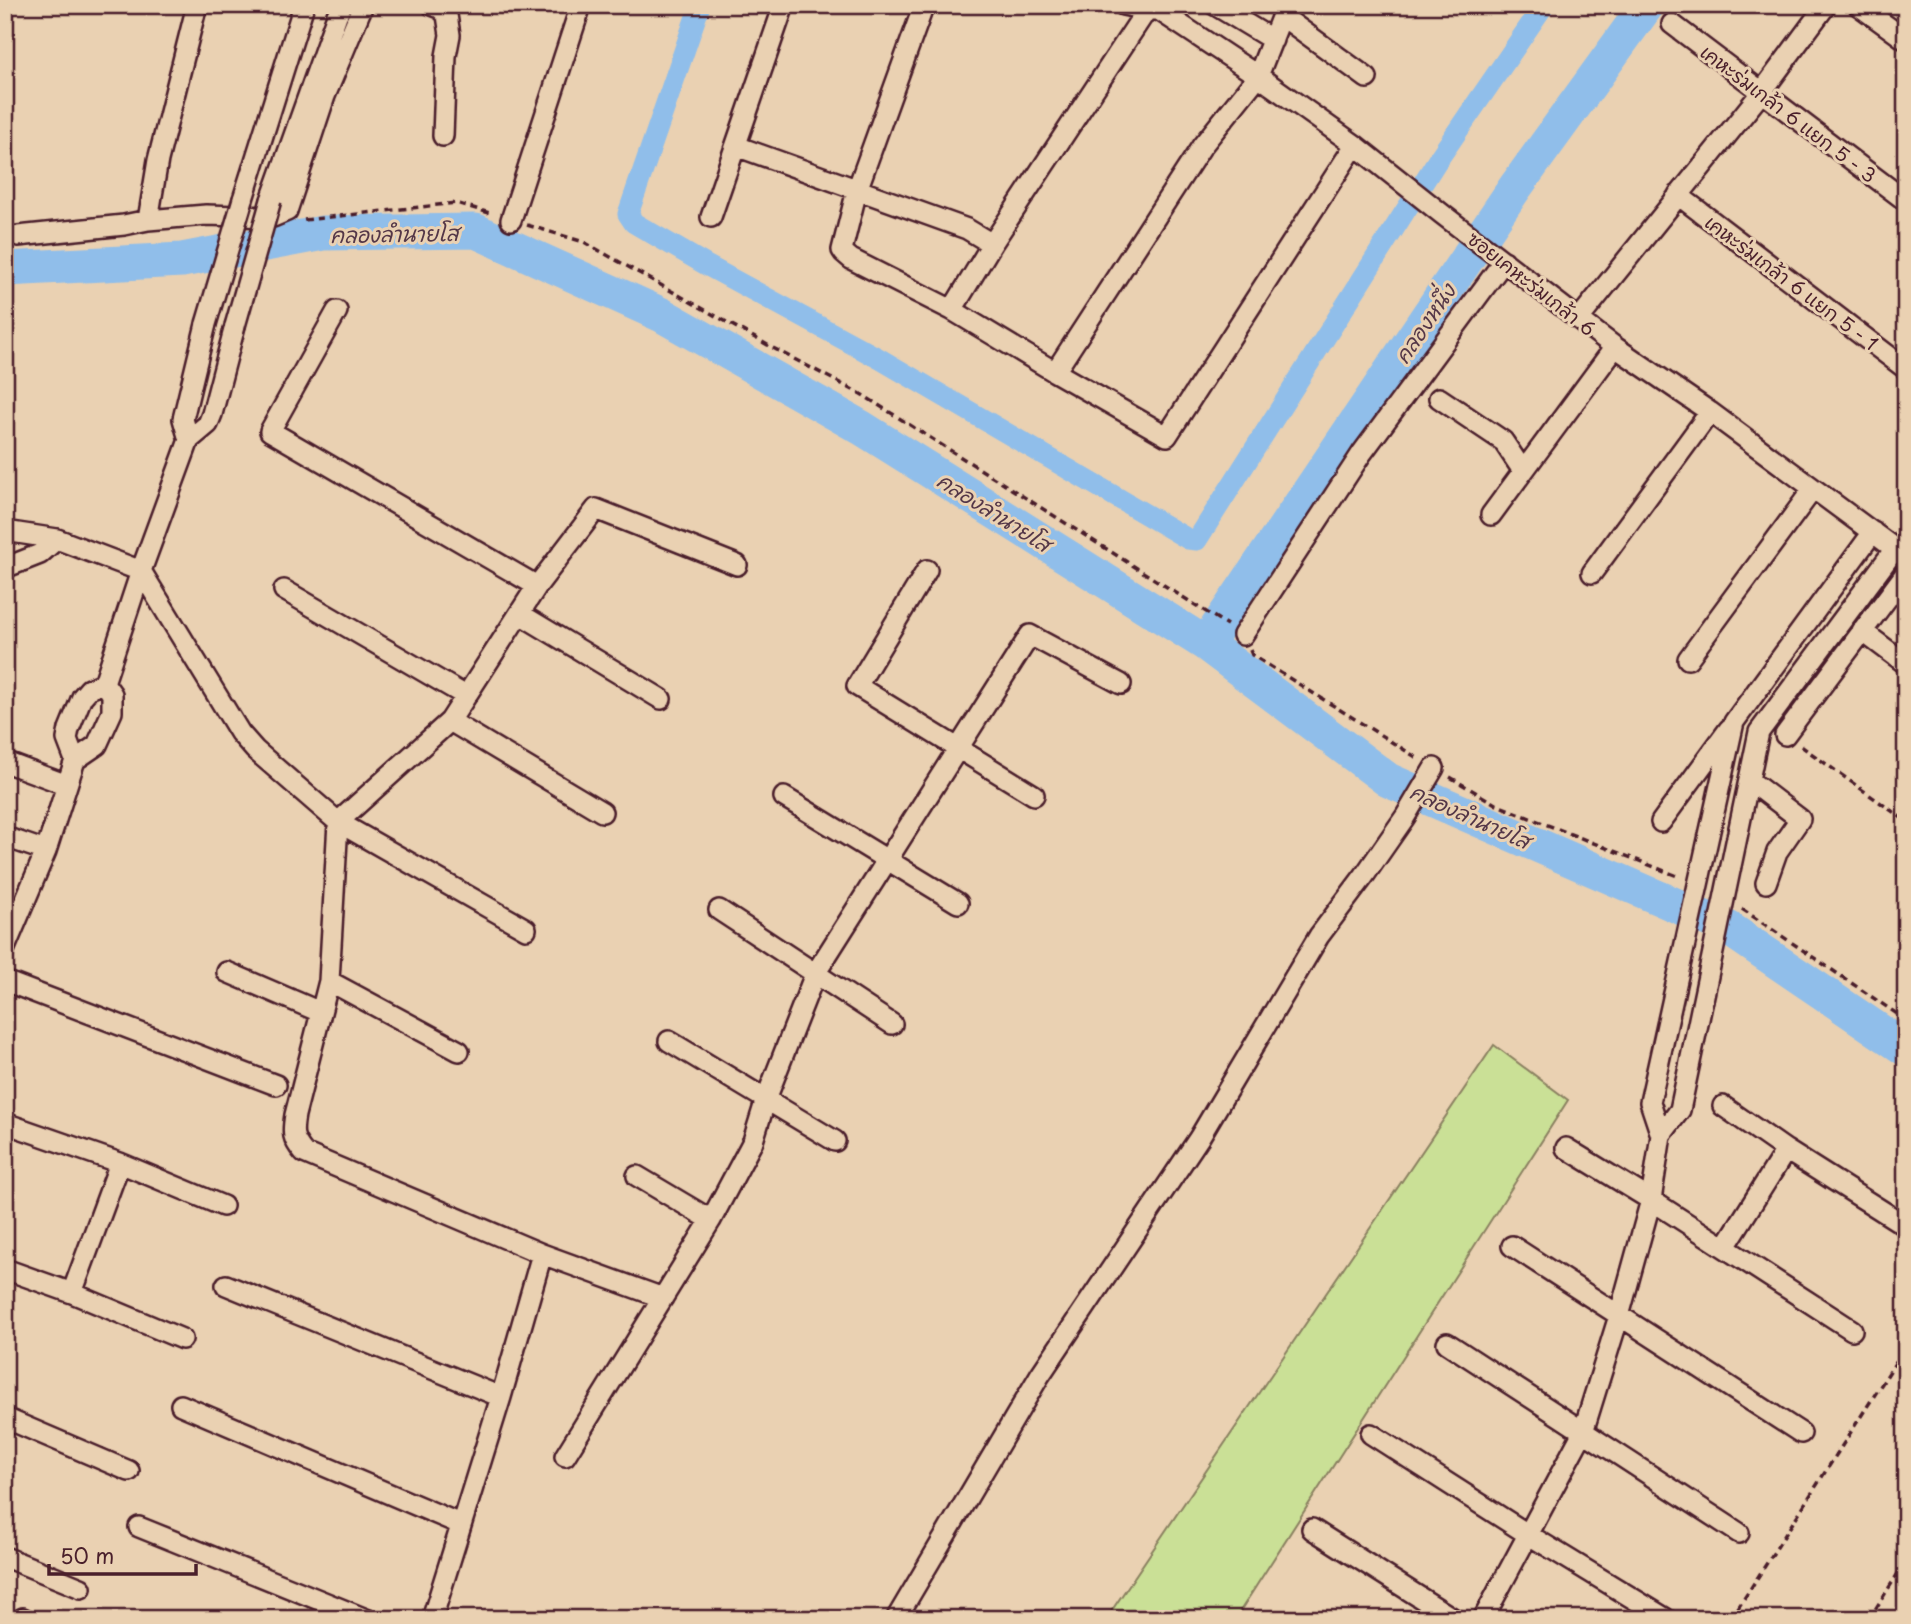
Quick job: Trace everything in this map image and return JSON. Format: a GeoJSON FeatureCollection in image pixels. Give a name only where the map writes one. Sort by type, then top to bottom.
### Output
{"type":"FeatureCollection","features":[{"type":"Feature","properties":{"kind":"street"},"geometry":{"type":"LineString","coordinates":[[189,440],[183,419],[206,324],[304,5]]}},
{"type":"Feature","properties":{"kind":"street"},"geometry":{"type":"LineString","coordinates":[[75,760],[67,739],[69,729],[82,696],[89,689],[104,683],[189,440],[208,424],[271,200],[342,5]]}},
{"type":"Feature","properties":{"kind":"street"},"geometry":{"type":"LineString","coordinates":[[18,236],[206,215],[273,217],[287,211],[325,96],[363,5]]}},
{"type":"Feature","properties":{"kind":"street"},"geometry":{"type":"LineString","coordinates":[[432,5],[447,15],[450,36],[446,56],[443,136]]}},
{"type":"Feature","properties":{"kind":"street"},"geometry":{"type":"LineString","coordinates":[[511,220],[581,5]]}},
{"type":"Feature","properties":{"kind":"street"},"geometry":{"type":"LineString","coordinates":[[711,217],[784,5]]}},
{"type":"Feature","properties":{"kind":"street"},"geometry":{"type":"LineString","coordinates":[[924,5],[857,190],[842,250],[952,310],[1167,436],[1355,145]]}},
{"type":"Feature","properties":{"kind":"street","name":"ซอยเคหะร่มเกล้า 6"},"geometry":{"type":"LineString","coordinates":[[1123,5],[1152,8],[1258,76],[1355,145],[1615,346],[1710,412],[1900,553]]}},
{"type":"Feature","properties":{"kind":"street"},"geometry":{"type":"LineString","coordinates":[[1215,5],[1273,40]]}},
{"type":"Feature","properties":{"kind":"street"},"geometry":{"type":"LineString","coordinates":[[1579,319],[1761,93],[1826,5]]}},
{"type":"Feature","properties":{"kind":"street"},"geometry":{"type":"LineString","coordinates":[[1858,5],[1906,40]]}},
{"type":"Feature","properties":{"kind":"street"},"geometry":{"type":"LineString","coordinates":[[952,310],[992,243],[1152,8]]}},
{"type":"Feature","properties":{"kind":"street"},"geometry":{"type":"LineString","coordinates":[[1055,372],[1202,146],[1258,76],[1284,11],[1367,78]]}},
{"type":"Feature","properties":{"kind":"street"},"geometry":{"type":"LineString","coordinates":[[148,220],[158,160],[195,13]]}},
{"type":"Feature","properties":{"kind":"street","name":"เคหะร่มเกล้า 6 แยก 5 - 3"},"geometry":{"type":"LineString","coordinates":[[1672,24],[1906,201]]}},
{"type":"Feature","properties":{"kind":"street"},"geometry":{"type":"LineString","coordinates":[[736,146],[967,229],[992,243]]}},
{"type":"Feature","properties":{"kind":"street","name":"เคหะร่มเกล้า 6 แยก 5 - 1"},"geometry":{"type":"LineString","coordinates":[[1678,195],[1906,369]]}},
{"type":"Feature","properties":{"kind":"street"},"geometry":{"type":"LineString","coordinates":[[1243,635],[1362,453],[1499,257]]}},
{"type":"Feature","properties":{"kind":"street"},"geometry":{"type":"LineString","coordinates":[[337,311],[270,431],[537,586]]}},
{"type":"Feature","properties":{"kind":"street"},"geometry":{"type":"LineString","coordinates":[[1491,515],[1615,346]]}},
{"type":"Feature","properties":{"kind":"street"},"geometry":{"type":"LineString","coordinates":[[1439,398],[1503,442],[1523,471]]}},
{"type":"Feature","properties":{"kind":"street"},"geometry":{"type":"LineString","coordinates":[[1592,573],[1710,412]]}},
{"type":"Feature","properties":{"kind":"street"},"geometry":{"type":"LineString","coordinates":[[1688,659],[1813,489]]}},
{"type":"Feature","properties":{"kind":"street"},"geometry":{"type":"LineString","coordinates":[[663,1298],[542,1254],[304,1153],[295,1143],[292,1130],[328,981],[338,822],[450,721],[537,586],[596,509],[737,565]]}},
{"type":"Feature","properties":{"kind":"street"},"geometry":{"type":"LineString","coordinates":[[5,531],[57,539],[141,571],[240,733],[256,750],[338,822],[526,929]]}},
{"type":"Feature","properties":{"kind":"street"},"geometry":{"type":"LineString","coordinates":[[1661,822],[1872,532]]}},
{"type":"Feature","properties":{"kind":"street"},"geometry":{"type":"LineString","coordinates":[[7,567],[40,554],[57,539]]}},
{"type":"Feature","properties":{"kind":"street"},"geometry":{"type":"LineString","coordinates":[[1661,1135],[1680,1110],[1759,732],[1900,553]]}},
{"type":"Feature","properties":{"kind":"street"},"geometry":{"type":"LineString","coordinates":[[927,570],[857,686],[1034,795]]}},
{"type":"Feature","properties":{"kind":"street"},"geometry":{"type":"LineString","coordinates":[[1785,735],[1906,573]]}},
{"type":"Feature","properties":{"kind":"street"},"geometry":{"type":"LineString","coordinates":[[284,590],[466,696]]}},
{"type":"Feature","properties":{"kind":"street"},"geometry":{"type":"LineString","coordinates":[[520,614],[661,699]]}},
{"type":"Feature","properties":{"kind":"street"},"geometry":{"type":"LineString","coordinates":[[1862,631],[1906,664]]}},
{"type":"Feature","properties":{"kind":"street"},"geometry":{"type":"LineString","coordinates":[[565,1456],[711,1220],[752,1141],[815,974],[1030,635],[1121,684]]}},
{"type":"Feature","properties":{"kind":"street"},"geometry":{"type":"LineString","coordinates":[[5,948],[46,851],[75,760],[97,745],[112,712],[112,694],[104,683]]}},
{"type":"Feature","properties":{"kind":"street"},"geometry":{"type":"LineString","coordinates":[[450,721],[602,812]]}},
{"type":"Feature","properties":{"kind":"street"},"geometry":{"type":"LineString","coordinates":[[1483,1619],[1583,1432],[1619,1316],[1651,1200],[1661,1135],[1650,1102],[1734,723]]}},
{"type":"Feature","properties":{"kind":"street"},"geometry":{"type":"LineString","coordinates":[[1727,752],[1754,756]]}},
{"type":"Feature","properties":{"kind":"street"},"geometry":{"type":"LineString","coordinates":[[5,762],[67,785]]}},
{"type":"Feature","properties":{"kind":"street"},"geometry":{"type":"LineString","coordinates":[[896,1619],[1040,1375],[1199,1138],[1319,936],[1405,817],[1434,768]]}},
{"type":"Feature","properties":{"kind":"street"},"geometry":{"type":"LineString","coordinates":[[1749,780],[1800,819],[1777,852],[1766,883]]}},
{"type":"Feature","properties":{"kind":"street"},"geometry":{"type":"LineString","coordinates":[[784,797],[958,903]]}},
{"type":"Feature","properties":{"kind":"street"},"geometry":{"type":"LineString","coordinates":[[5,836],[46,851]]}},
{"type":"Feature","properties":{"kind":"street"},"geometry":{"type":"LineString","coordinates":[[719,910],[891,1024]]}},
{"type":"Feature","properties":{"kind":"street"},"geometry":{"type":"LineString","coordinates":[[227,972],[320,1012]]}},
{"type":"Feature","properties":{"kind":"street"},"geometry":{"type":"LineString","coordinates":[[5,981],[276,1085]]}},
{"type":"Feature","properties":{"kind":"street"},"geometry":{"type":"LineString","coordinates":[[328,981],[459,1051]]}},
{"type":"Feature","properties":{"kind":"street"},"geometry":{"type":"LineString","coordinates":[[669,1041],[835,1141]]}},
{"type":"Feature","properties":{"kind":"street"},"geometry":{"type":"LineString","coordinates":[[1723,1106],[1786,1150],[1906,1226]]}},
{"type":"Feature","properties":{"kind":"street"},"geometry":{"type":"LineString","coordinates":[[5,1124],[120,1163],[223,1206]]}},
{"type":"Feature","properties":{"kind":"street"},"geometry":{"type":"LineString","coordinates":[[1566,1147],[1852,1330]]}},
{"type":"Feature","properties":{"kind":"street"},"geometry":{"type":"LineString","coordinates":[[1725,1247],[1786,1150]]}},
{"type":"Feature","properties":{"kind":"street"},"geometry":{"type":"LineString","coordinates":[[72,1293],[120,1163]]}},
{"type":"Feature","properties":{"kind":"street"},"geometry":{"type":"LineString","coordinates":[[637,1176],[711,1220]]}},
{"type":"Feature","properties":{"kind":"street"},"geometry":{"type":"LineString","coordinates":[[1512,1246],[1801,1433]]}},
{"type":"Feature","properties":{"kind":"street"},"geometry":{"type":"LineString","coordinates":[[432,1619],[542,1254]]}},
{"type":"Feature","properties":{"kind":"street"},"geometry":{"type":"LineString","coordinates":[[5,1269],[72,1293],[182,1339]]}},
{"type":"Feature","properties":{"kind":"street"},"geometry":{"type":"LineString","coordinates":[[226,1285],[501,1396]]}},
{"type":"Feature","properties":{"kind":"street"},"geometry":{"type":"LineString","coordinates":[[1447,1343],[1739,1533]]}},
{"type":"Feature","properties":{"kind":"street"},"geometry":{"type":"LineString","coordinates":[[181,1405],[460,1524]]}},
{"type":"Feature","properties":{"kind":"street"},"geometry":{"type":"LineString","coordinates":[[5,1418],[129,1471]]}},
{"type":"Feature","properties":{"kind":"street"},"geometry":{"type":"LineString","coordinates":[[1371,1434],[1665,1618]]}},
{"type":"Feature","properties":{"kind":"street"},"geometry":{"type":"LineString","coordinates":[[139,1527],[366,1619]]}},
{"type":"Feature","properties":{"kind":"street"},"geometry":{"type":"LineString","coordinates":[[1312,1529],[1454,1619]]}},
{"type":"Feature","properties":{"kind":"street"},"geometry":{"type":"LineString","coordinates":[[5,1557],[80,1588]]}},
{"type":"Feature","properties":{"kind":"path"},"geometry":{"type":"LineString","coordinates":[[292,221],[456,203],[584,242],[861,394],[1243,635],[1252,654],[1497,805],[1688,880]]}},
{"type":"Feature","properties":{"kind":"path"},"geometry":{"type":"LineString","coordinates":[[1785,735],[1906,821]]}},
{"type":"Feature","properties":{"kind":"path"},"geometry":{"type":"LineString","coordinates":[[1736,905],[1906,1020]]}},
{"type":"Feature","properties":{"kind":"path"},"geometry":{"type":"LineString","coordinates":[[1731,1619],[1906,1346]]}},
{"type":"Feature","properties":{"kind":"path"},"geometry":{"type":"LineString","coordinates":[[1869,1619],[1906,1561]]}},
{"type":"Feature","properties":{"kind":"green space"},"geometry":{"type":"Polygon","coordinates":[[[1494,1045],[1568,1100],[1235,1619],[1106,1619],[1494,1045]]]}},
{"type":"Feature","properties":{"kind":"waterway"},"geometry":{"type":"LineString","coordinates":[[700,5],[628,214],[634,223],[880,359],[1188,539],[1197,540],[1437,161],[1544,5]]}},
{"type":"Feature","properties":{"kind":"waterway","name":"คลองหนึ่ง"},"geometry":{"type":"LineString","coordinates":[[1206,644],[1514,189],[1647,5]]}},
{"type":"Feature","properties":{"kind":"waterway","name":"คลองลำนายโส"},"geometry":{"type":"LineString","coordinates":[[5,269],[182,260],[323,233],[476,231],[662,315],[862,428],[1206,644],[1388,780],[1728,928],[1906,1049]]}}]}
